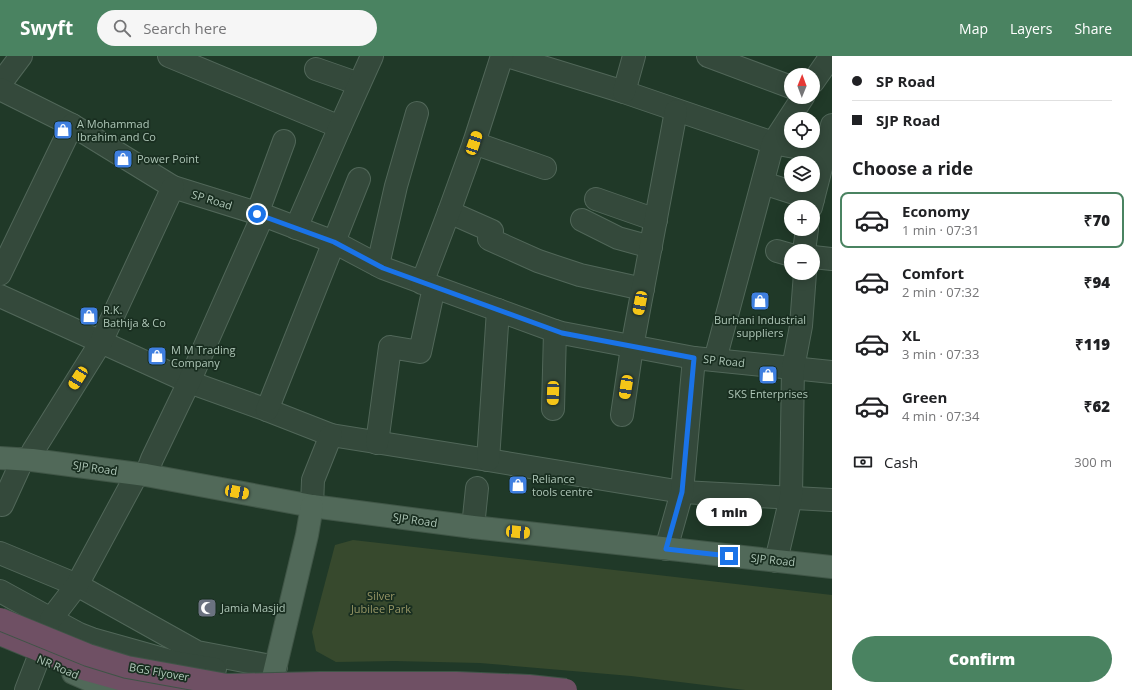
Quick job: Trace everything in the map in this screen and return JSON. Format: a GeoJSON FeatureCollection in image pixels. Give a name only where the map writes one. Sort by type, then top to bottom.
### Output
{"type":"FeatureCollection","features":[{"type":"Feature","properties":{"kind":"highway","name":"BGS Flyover"},"geometry":{"type":"LineString","coordinates":[[0,619],[88,655],[127,667],[227,685],[319,683],[458,683],[529,686],[566,690]]}},
{"type":"Feature","properties":{"kind":"highway","name":"BGS Flyover"},"geometry":{"type":"LineString","coordinates":[[0,634],[87,670],[127,682],[178,690]]}},
{"type":"Feature","properties":{"kind":"main road","name":"SJP Road"},"geometry":{"type":"LineString","coordinates":[[0,458],[142,474],[312,506],[473,528],[832,567]]}},
{"type":"Feature","properties":{"kind":"main road"},"geometry":{"type":"LineString","coordinates":[[270,690],[307,535],[312,506]]}},
{"type":"Feature","properties":{"kind":"main road","name":"NR Road"},"geometry":{"type":"LineString","coordinates":[[0,644],[116,690]]}},
{"type":"Feature","properties":{"kind":"street"},"geometry":{"type":"LineString","coordinates":[[0,84],[21,56]]}},
{"type":"Feature","properties":{"kind":"street"},"geometry":{"type":"LineString","coordinates":[[169,56],[340,127]]}},
{"type":"Feature","properties":{"kind":"street"},"geometry":{"type":"LineString","coordinates":[[296,228],[372,56]]}},
{"type":"Feature","properties":{"kind":"street"},"geometry":{"type":"LineString","coordinates":[[377,442],[390,347],[420,352],[428,285],[449,212],[474,143],[502,56]]}},
{"type":"Feature","properties":{"kind":"street"},"geometry":{"type":"LineString","coordinates":[[507,56],[557,63],[624,92],[773,143],[829,153]]}},
{"type":"Feature","properties":{"kind":"street"},"geometry":{"type":"LineString","coordinates":[[624,92],[634,56]]}},
{"type":"Feature","properties":{"kind":"street"},"geometry":{"type":"LineString","coordinates":[[708,56],[784,84]]}},
{"type":"Feature","properties":{"kind":"street"},"geometry":{"type":"LineString","coordinates":[[820,72],[831,56]]}},
{"type":"Feature","properties":{"kind":"street"},"geometry":{"type":"LineString","coordinates":[[316,69],[359,84]]}},
{"type":"Feature","properties":{"kind":"street","name":"SP Road"},"geometry":{"type":"LineString","coordinates":[[0,89],[72,125],[172,187],[260,215],[334,242],[378,265],[428,285],[555,331],[694,358],[832,372]]}},
{"type":"Feature","properties":{"kind":"street"},"geometry":{"type":"LineString","coordinates":[[715,360],[773,143],[798,104]]}},
{"type":"Feature","properties":{"kind":"street"},"geometry":{"type":"LineString","coordinates":[[622,415],[632,346],[676,110]]}},
{"type":"Feature","properties":{"kind":"street"},"geometry":{"type":"LineString","coordinates":[[378,265],[396,186],[417,112]]}},
{"type":"Feature","properties":{"kind":"street"},"geometry":{"type":"LineString","coordinates":[[813,200],[829,153],[832,125],[828,121],[832,113]]}},
{"type":"Feature","properties":{"kind":"street"},"geometry":{"type":"LineString","coordinates":[[0,274],[72,125]]}},
{"type":"Feature","properties":{"kind":"street"},"geometry":{"type":"LineString","coordinates":[[51,619],[78,585],[152,459],[189,382],[260,215],[284,142]]}},
{"type":"Feature","properties":{"kind":"street"},"geometry":{"type":"LineString","coordinates":[[474,143],[546,168]]}},
{"type":"Feature","properties":{"kind":"street"},"geometry":{"type":"LineString","coordinates":[[267,410],[359,179]]}},
{"type":"Feature","properties":{"kind":"street"},"geometry":{"type":"LineString","coordinates":[[763,183],[805,200]]}},
{"type":"Feature","properties":{"kind":"street"},"geometry":{"type":"LineString","coordinates":[[2,504],[101,342],[172,187]]}},
{"type":"Feature","properties":{"kind":"street"},"geometry":{"type":"LineString","coordinates":[[596,199],[656,220]]}},
{"type":"Feature","properties":{"kind":"street"},"geometry":{"type":"LineString","coordinates":[[618,238],[626,209]]}},
{"type":"Feature","properties":{"kind":"street"},"geometry":{"type":"LineString","coordinates":[[449,212],[492,231],[489,239],[538,261],[580,275],[643,289]]}},
{"type":"Feature","properties":{"kind":"street"},"geometry":{"type":"LineString","coordinates":[[582,220],[618,238],[651,247]]}},
{"type":"Feature","properties":{"kind":"street"},"geometry":{"type":"LineString","coordinates":[[820,258],[832,259]]}},
{"type":"Feature","properties":{"kind":"street"},"geometry":{"type":"LineString","coordinates":[[776,561],[791,497],[793,368],[801,326],[804,280]]}},
{"type":"Feature","properties":{"kind":"street"},"geometry":{"type":"LineString","coordinates":[[0,296],[189,382],[331,435],[682,492],[832,500]]}},
{"type":"Feature","properties":{"kind":"street"},"geometry":{"type":"LineString","coordinates":[[488,460],[498,310]]}},
{"type":"Feature","properties":{"kind":"street"},"geometry":{"type":"LineString","coordinates":[[552,409],[555,331]]}},
{"type":"Feature","properties":{"kind":"street"},"geometry":{"type":"LineString","coordinates":[[666,549],[682,492],[694,358]]}},
{"type":"Feature","properties":{"kind":"street"},"geometry":{"type":"LineString","coordinates":[[312,506],[313,480],[331,435]]}},
{"type":"Feature","properties":{"kind":"street"},"geometry":{"type":"LineString","coordinates":[[473,528],[478,488]]}},
{"type":"Feature","properties":{"kind":"street"},"geometry":{"type":"LineString","coordinates":[[0,553],[78,585],[197,652],[276,667]]}},
{"type":"Feature","properties":{"kind":"street"},"geometry":{"type":"LineString","coordinates":[[0,591],[78,634],[174,662],[231,671],[276,667]]}},
{"type":"Feature","properties":{"kind":"street"},"geometry":{"type":"LineString","coordinates":[[26,690],[38,659]]}},
{"type":"Feature","properties":{"kind":"green space","name":"Silver Jubilee Park"},"geometry":{"type":"Polygon","coordinates":[[[353,540],[832,595],[832,690],[745,690],[631,676],[480,663],[394,661],[336,662],[316,651],[312,632],[335,545],[353,540]]]}},
{"type":"Feature","properties":{"kind":"place","name":"A Mohammad Ibrahim and Co"},"geometry":{"type":"Point","coordinates":[63,130]}},
{"type":"Feature","properties":{"kind":"place","name":"Power Point"},"geometry":{"type":"Point","coordinates":[123,159]}},
{"type":"Feature","properties":{"kind":"place","name":"Burhani Industrial suppliers"},"geometry":{"type":"Point","coordinates":[760,301]}},
{"type":"Feature","properties":{"kind":"place","name":"R.K. Bathija & Co"},"geometry":{"type":"Point","coordinates":[89,316]}},
{"type":"Feature","properties":{"kind":"place","name":"M M Trading Company"},"geometry":{"type":"Point","coordinates":[157,356]}},
{"type":"Feature","properties":{"kind":"place","name":"SKS Enterprises"},"geometry":{"type":"Point","coordinates":[768,375]}},
{"type":"Feature","properties":{"kind":"place","name":"Reliance tools centre"},"geometry":{"type":"Point","coordinates":[518,485]}},
{"type":"Feature","properties":{"kind":"place","name":"Jamia Masjid"},"geometry":{"type":"Point","coordinates":[207,608]}},
{"type":"Feature","properties":{"kind":"route"},"geometry":{"type":"LineString","coordinates":[[257,214],[334,242],[383,268],[562,333],[694,358],[682,492],[666,549],[729,556]]}}]}
